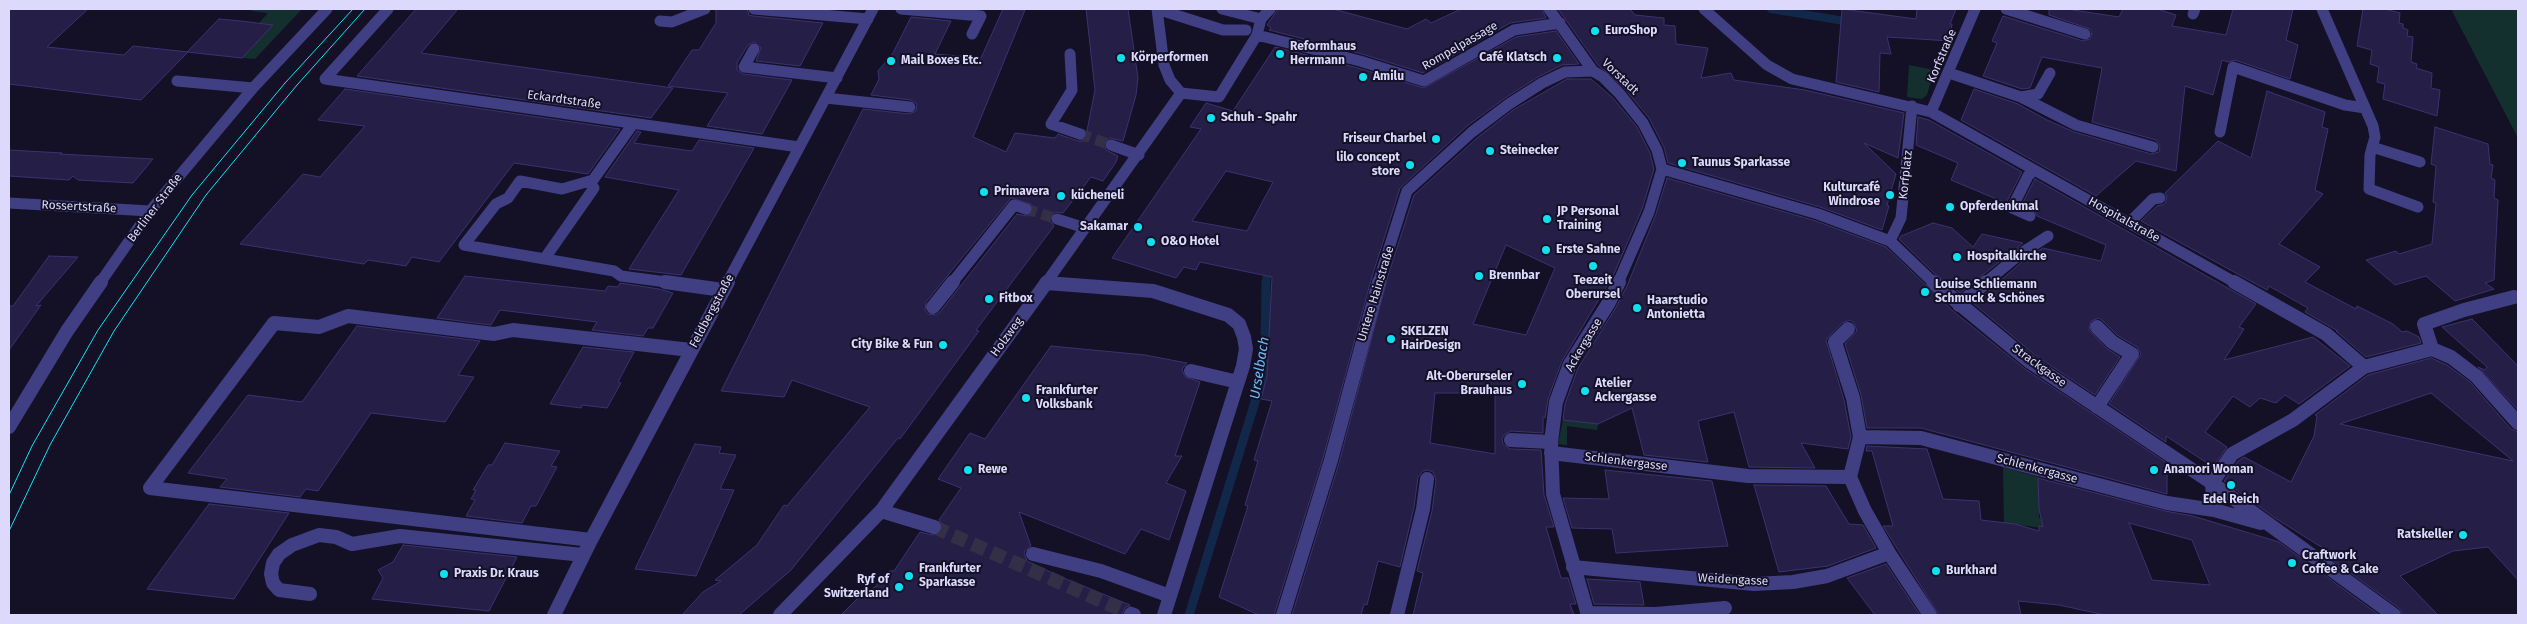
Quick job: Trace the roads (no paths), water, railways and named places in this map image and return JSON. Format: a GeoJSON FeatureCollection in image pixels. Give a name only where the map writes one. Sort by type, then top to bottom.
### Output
{"type":"FeatureCollection","features":[{"type":"Feature","properties":{"kind":"street","name":"Berliner Straße"},"geometry":{"type":"LineString","coordinates":[[9,427],[67,331],[150,211],[253,88],[327,9]]}},
{"type":"Feature","properties":{"kind":"street","name":"Eckardtstraße"},"geometry":{"type":"LineString","coordinates":[[388,9],[325,79],[799,147]]}},
{"type":"Feature","properties":{"kind":"street"},"geometry":{"type":"LineString","coordinates":[[660,21],[672,22],[705,9]]}},
{"type":"Feature","properties":{"kind":"street"},"geometry":{"type":"LineString","coordinates":[[901,9],[981,16],[972,34]]}},
{"type":"Feature","properties":{"kind":"street"},"geometry":{"type":"LineString","coordinates":[[1246,30],[1223,30],[1156,9],[1164,65],[1170,80],[1181,93],[1220,97],[1257,35],[1261,19],[1270,9]]}},
{"type":"Feature","properties":{"kind":"street"},"geometry":{"type":"LineString","coordinates":[[1222,9],[1261,19]]}},
{"type":"Feature","properties":{"kind":"street","name":"Vorstadt"},"geometry":{"type":"LineString","coordinates":[[1551,9],[1593,72],[1603,77],[1619,93],[1643,123],[1657,150],[1662,170]]}},
{"type":"Feature","properties":{"kind":"street","name":"Hospitalstraße"},"geometry":{"type":"LineString","coordinates":[[1704,9],[1767,65],[1792,79],[1931,112],[2326,334],[2364,367]]}},
{"type":"Feature","properties":{"kind":"street","name":"Korfstraße"},"geometry":{"type":"LineString","coordinates":[[1931,112],[1975,9]]}},
{"type":"Feature","properties":{"kind":"street"},"geometry":{"type":"LineString","coordinates":[[2006,9],[2085,34]]}},
{"type":"Feature","properties":{"kind":"street"},"geometry":{"type":"LineString","coordinates":[[2322,9],[2352,73],[2375,137],[2372,147],[2369,189],[2418,207]]}},
{"type":"Feature","properties":{"kind":"street"},"geometry":{"type":"LineString","coordinates":[[754,12],[784,10],[868,18]]}},
{"type":"Feature","properties":{"kind":"street"},"geometry":{"type":"LineString","coordinates":[[754,12],[868,18]]}},
{"type":"Feature","properties":{"kind":"street","name":"Feldbergstraße"},"geometry":{"type":"LineString","coordinates":[[554,615],[583,555],[868,18]]}},
{"type":"Feature","properties":{"kind":"street","name":"Rompelpassage"},"geometry":{"type":"LineString","coordinates":[[1257,35],[1360,61],[1424,81],[1514,30],[1560,23]]}},
{"type":"Feature","properties":{"kind":"street"},"geometry":{"type":"LineString","coordinates":[[754,49],[744,67],[837,78]]}},
{"type":"Feature","properties":{"kind":"street"},"geometry":{"type":"LineString","coordinates":[[1070,54],[1072,90],[1050,124],[1080,134]]}},
{"type":"Feature","properties":{"kind":"street"},"geometry":{"type":"LineString","coordinates":[[2220,132],[2233,67],[2345,105],[2365,108]]}},
{"type":"Feature","properties":{"kind":"street","name":"Untere Hainstraße"},"geometry":{"type":"LineString","coordinates":[[1283,615],[1332,460],[1369,313],[1408,191],[1472,132],[1509,104],[1565,72],[1580,70],[1593,72]]}},
{"type":"Feature","properties":{"kind":"street"},"geometry":{"type":"LineString","coordinates":[[1949,73],[2021,97],[2076,125],[2153,146]]}},
{"type":"Feature","properties":{"kind":"street"},"geometry":{"type":"LineString","coordinates":[[2021,97],[2038,94],[2050,73]]}},
{"type":"Feature","properties":{"kind":"street"},"geometry":{"type":"LineString","coordinates":[[177,81],[253,88]]}},
{"type":"Feature","properties":{"kind":"street","name":"Holzweg"},"geometry":{"type":"LineString","coordinates":[[780,615],[832,565],[881,511],[1140,154],[1181,93]]}},
{"type":"Feature","properties":{"kind":"street"},"geometry":{"type":"LineString","coordinates":[[826,98],[910,107]]}},
{"type":"Feature","properties":{"kind":"street","name":"Korfplatz"},"geometry":{"type":"LineString","coordinates":[[1890,241],[1901,218],[1912,106]]}},
{"type":"Feature","properties":{"kind":"street"},"geometry":{"type":"LineString","coordinates":[[633,124],[593,180],[562,189],[520,181],[508,198],[496,204],[464,245],[614,271],[621,276],[723,290]]}},
{"type":"Feature","properties":{"kind":"street"},"geometry":{"type":"LineString","coordinates":[[1111,145],[1140,154]]}},
{"type":"Feature","properties":{"kind":"street"},"geometry":{"type":"LineString","coordinates":[[2372,147],[2420,162]]}},
{"type":"Feature","properties":{"kind":"street","name":"Strackgasse"},"geometry":{"type":"LineString","coordinates":[[1662,170],[1818,214],[1890,241],[1959,305],[2030,362],[2212,483],[2394,615]]}},
{"type":"Feature","properties":{"kind":"street","name":"Ackergasse"},"geometry":{"type":"LineString","coordinates":[[1588,614],[1553,494],[1551,448],[1556,402],[1570,364],[1608,304],[1632,257],[1662,170]]}},
{"type":"Feature","properties":{"kind":"street"},"geometry":{"type":"LineString","coordinates":[[2030,216],[2012,208],[2028,176],[2034,170]]}},
{"type":"Feature","properties":{"kind":"street"},"geometry":{"type":"LineString","coordinates":[[546,258],[594,188]]}},
{"type":"Feature","properties":{"kind":"street"},"geometry":{"type":"LineString","coordinates":[[2128,223],[2153,199],[2160,198]]}},
{"type":"Feature","properties":{"kind":"street","name":"Rossertstraße"},"geometry":{"type":"LineString","coordinates":[[9,203],[150,211]]}},
{"type":"Feature","properties":{"kind":"street"},"geometry":{"type":"LineString","coordinates":[[933,307],[1014,205],[1026,209]]}},
{"type":"Feature","properties":{"kind":"street"},"geometry":{"type":"LineString","coordinates":[[1057,219],[1086,228]]}},
{"type":"Feature","properties":{"kind":"street"},"geometry":{"type":"LineString","coordinates":[[1959,305],[2020,254],[2048,236]]}},
{"type":"Feature","properties":{"kind":"street"},"geometry":{"type":"LineString","coordinates":[[1046,283],[1153,291],[1228,315],[1239,324],[1244,337],[1246,349],[1238,382],[1164,615]]}},
{"type":"Feature","properties":{"kind":"street"},"geometry":{"type":"LineString","coordinates":[[2432,350],[2424,324],[2464,310],[2514,297]]}},
{"type":"Feature","properties":{"kind":"street"},"geometry":{"type":"LineString","coordinates":[[591,540],[150,488],[274,323],[319,327],[348,316],[494,334],[513,330],[691,350]]}},
{"type":"Feature","properties":{"kind":"street"},"geometry":{"type":"LineString","coordinates":[[2097,327],[2112,342],[2132,354],[2097,407]]}},
{"type":"Feature","properties":{"kind":"street"},"geometry":{"type":"LineString","coordinates":[[1848,329],[1835,342],[1853,398],[1860,437],[1850,476],[1865,511],[1889,553],[1930,615]]}},
{"type":"Feature","properties":{"kind":"street"},"geometry":{"type":"LineString","coordinates":[[2214,510],[2212,483],[2232,454],[2293,420],[2364,367],[2432,350],[2451,357],[2476,376],[2518,423]]}},
{"type":"Feature","properties":{"kind":"street"},"geometry":{"type":"LineString","coordinates":[[1191,372],[1238,382]]}},
{"type":"Feature","properties":{"kind":"street","name":"Schlenkergasse"},"geometry":{"type":"LineString","coordinates":[[1860,437],[1921,438],[2167,503],[2214,510],[2269,526]]}},
{"type":"Feature","properties":{"kind":"street","name":"Schlenkergasse"},"geometry":{"type":"LineString","coordinates":[[1511,440],[1551,448],[1748,476],[1850,476]]}},
{"type":"Feature","properties":{"kind":"street"},"geometry":{"type":"LineString","coordinates":[[1397,615],[1423,509],[1426,478]]}},
{"type":"Feature","properties":{"kind":"street"},"geometry":{"type":"LineString","coordinates":[[881,511],[934,527]]}},
{"type":"Feature","properties":{"kind":"street"},"geometry":{"type":"LineString","coordinates":[[310,594],[279,590],[273,583],[271,574],[273,563],[279,554],[292,545],[319,535],[336,537],[352,544],[400,536],[583,555]]}},
{"type":"Feature","properties":{"kind":"street","name":"Weidengasse"},"geometry":{"type":"LineString","coordinates":[[1573,567],[1754,584],[1793,582],[1828,576],[1889,553]]}},
{"type":"Feature","properties":{"kind":"street"},"geometry":{"type":"LineString","coordinates":[[1033,554],[1101,571],[1170,596]]}},
{"type":"Feature","properties":{"kind":"street"},"geometry":{"type":"LineString","coordinates":[[1588,614],[1656,614],[1725,608]]}},
{"type":"Feature","properties":{"kind":"waterway","name":"Urselbach"},"geometry":{"type":"LineString","coordinates":[[1771,9],[1851,22]]}},
{"type":"Feature","properties":{"kind":"waterway","name":"Urselbach"},"geometry":{"type":"LineString","coordinates":[[1266,283],[1268,264]]}},
{"type":"Feature","properties":{"kind":"waterway","name":"Urselbach"},"geometry":{"type":"LineString","coordinates":[[1189,615],[1260,386],[1265,351],[1266,282]]}},
{"type":"Feature","properties":{"kind":"tunnel"},"geometry":{"type":"LineString","coordinates":[[1080,134],[1111,145]]}},
{"type":"Feature","properties":{"kind":"tunnel"},"geometry":{"type":"LineString","coordinates":[[1026,209],[1057,219]]}},
{"type":"Feature","properties":{"kind":"tunnel"},"geometry":{"type":"LineString","coordinates":[[934,527],[1131,614]]}},
{"type":"Feature","properties":{"kind":"tram line"},"geometry":{"type":"LineString","coordinates":[[9,495],[32,446],[98,330],[192,195],[285,83],[353,9]]}},
{"type":"Feature","properties":{"kind":"tram line"},"geometry":{"type":"LineString","coordinates":[[9,531],[50,445],[114,331],[206,195],[297,85],[365,9]]}},
{"type":"Feature","properties":{"kind":"place","name":"EuroShop"},"geometry":{"type":"Point","coordinates":[1595,31]}},
{"type":"Feature","properties":{"kind":"place","name":"Reformhaus Herrmann"},"geometry":{"type":"Point","coordinates":[1280,54]}},
{"type":"Feature","properties":{"kind":"place","name":"Körperformen"},"geometry":{"type":"Point","coordinates":[1121,58]}},
{"type":"Feature","properties":{"kind":"place","name":"Café Klatsch"},"geometry":{"type":"Point","coordinates":[1557,58]}},
{"type":"Feature","properties":{"kind":"place","name":"Mail Boxes Etc."},"geometry":{"type":"Point","coordinates":[891,61]}},
{"type":"Feature","properties":{"kind":"place","name":"Amilu"},"geometry":{"type":"Point","coordinates":[1363,77]}},
{"type":"Feature","properties":{"kind":"place","name":"Schuh - Spahr"},"geometry":{"type":"Point","coordinates":[1211,118]}},
{"type":"Feature","properties":{"kind":"place","name":"Friseur Charbel"},"geometry":{"type":"Point","coordinates":[1436,139]}},
{"type":"Feature","properties":{"kind":"place","name":"Steinecker"},"geometry":{"type":"Point","coordinates":[1490,151]}},
{"type":"Feature","properties":{"kind":"place","name":"Taunus Sparkasse"},"geometry":{"type":"Point","coordinates":[1682,163]}},
{"type":"Feature","properties":{"kind":"place","name":"lilo concept store"},"geometry":{"type":"Point","coordinates":[1410,165]}},
{"type":"Feature","properties":{"kind":"place","name":"Primavera"},"geometry":{"type":"Point","coordinates":[984,192]}},
{"type":"Feature","properties":{"kind":"place","name":"Kulturcafé Windrose"},"geometry":{"type":"Point","coordinates":[1890,195]}},
{"type":"Feature","properties":{"kind":"place","name":"kücheneli"},"geometry":{"type":"Point","coordinates":[1061,196]}},
{"type":"Feature","properties":{"kind":"place","name":"Opferdenkmal"},"geometry":{"type":"Point","coordinates":[1950,207]}},
{"type":"Feature","properties":{"kind":"place","name":"JP Personal Training"},"geometry":{"type":"Point","coordinates":[1547,219]}},
{"type":"Feature","properties":{"kind":"place","name":"Sakamar"},"geometry":{"type":"Point","coordinates":[1138,227]}},
{"type":"Feature","properties":{"kind":"place","name":"O&O Hotel"},"geometry":{"type":"Point","coordinates":[1151,242]}},
{"type":"Feature","properties":{"kind":"place","name":"Erste Sahne"},"geometry":{"type":"Point","coordinates":[1546,250]}},
{"type":"Feature","properties":{"kind":"place","name":"Hospitalkirche"},"geometry":{"type":"Point","coordinates":[1957,257]}},
{"type":"Feature","properties":{"kind":"place","name":"Teezeit Oberursel"},"geometry":{"type":"Point","coordinates":[1593,266]}},
{"type":"Feature","properties":{"kind":"place","name":"Brennbar"},"geometry":{"type":"Point","coordinates":[1479,276]}},
{"type":"Feature","properties":{"kind":"place","name":"Louise Schliemann Schmuck & Schönes"},"geometry":{"type":"Point","coordinates":[1925,292]}},
{"type":"Feature","properties":{"kind":"place","name":"Fitbox"},"geometry":{"type":"Point","coordinates":[989,299]}},
{"type":"Feature","properties":{"kind":"place","name":"Haarstudio Antonietta"},"geometry":{"type":"Point","coordinates":[1637,308]}},
{"type":"Feature","properties":{"kind":"place","name":"SKELZEN HairDesign"},"geometry":{"type":"Point","coordinates":[1391,339]}},
{"type":"Feature","properties":{"kind":"place","name":"City Bike & Fun"},"geometry":{"type":"Point","coordinates":[943,345]}},
{"type":"Feature","properties":{"kind":"place","name":"Alt-Oberurseler Brauhaus"},"geometry":{"type":"Point","coordinates":[1522,384]}},
{"type":"Feature","properties":{"kind":"place","name":"Atelier Ackergasse"},"geometry":{"type":"Point","coordinates":[1585,391]}},
{"type":"Feature","properties":{"kind":"place","name":"Frankfurter Volksbank"},"geometry":{"type":"Point","coordinates":[1026,398]}},
{"type":"Feature","properties":{"kind":"place","name":"Rewe"},"geometry":{"type":"Point","coordinates":[968,470]}},
{"type":"Feature","properties":{"kind":"place","name":"Anamori Woman"},"geometry":{"type":"Point","coordinates":[2154,470]}},
{"type":"Feature","properties":{"kind":"place","name":"Edel Reich"},"geometry":{"type":"Point","coordinates":[2231,485]}},
{"type":"Feature","properties":{"kind":"place","name":"Ratskeller"},"geometry":{"type":"Point","coordinates":[2463,535]}},
{"type":"Feature","properties":{"kind":"place","name":"Craftwork Coffee & Cake"},"geometry":{"type":"Point","coordinates":[2292,563]}},
{"type":"Feature","properties":{"kind":"place","name":"Burkhard"},"geometry":{"type":"Point","coordinates":[1936,571]}},
{"type":"Feature","properties":{"kind":"place","name":"Praxis Dr. Kraus"},"geometry":{"type":"Point","coordinates":[444,574]}},
{"type":"Feature","properties":{"kind":"place","name":"Frankfurter Sparkasse"},"geometry":{"type":"Point","coordinates":[909,576]}},
{"type":"Feature","properties":{"kind":"place","name":"Ryf of Switzerland"},"geometry":{"type":"Point","coordinates":[899,587]}}]}
